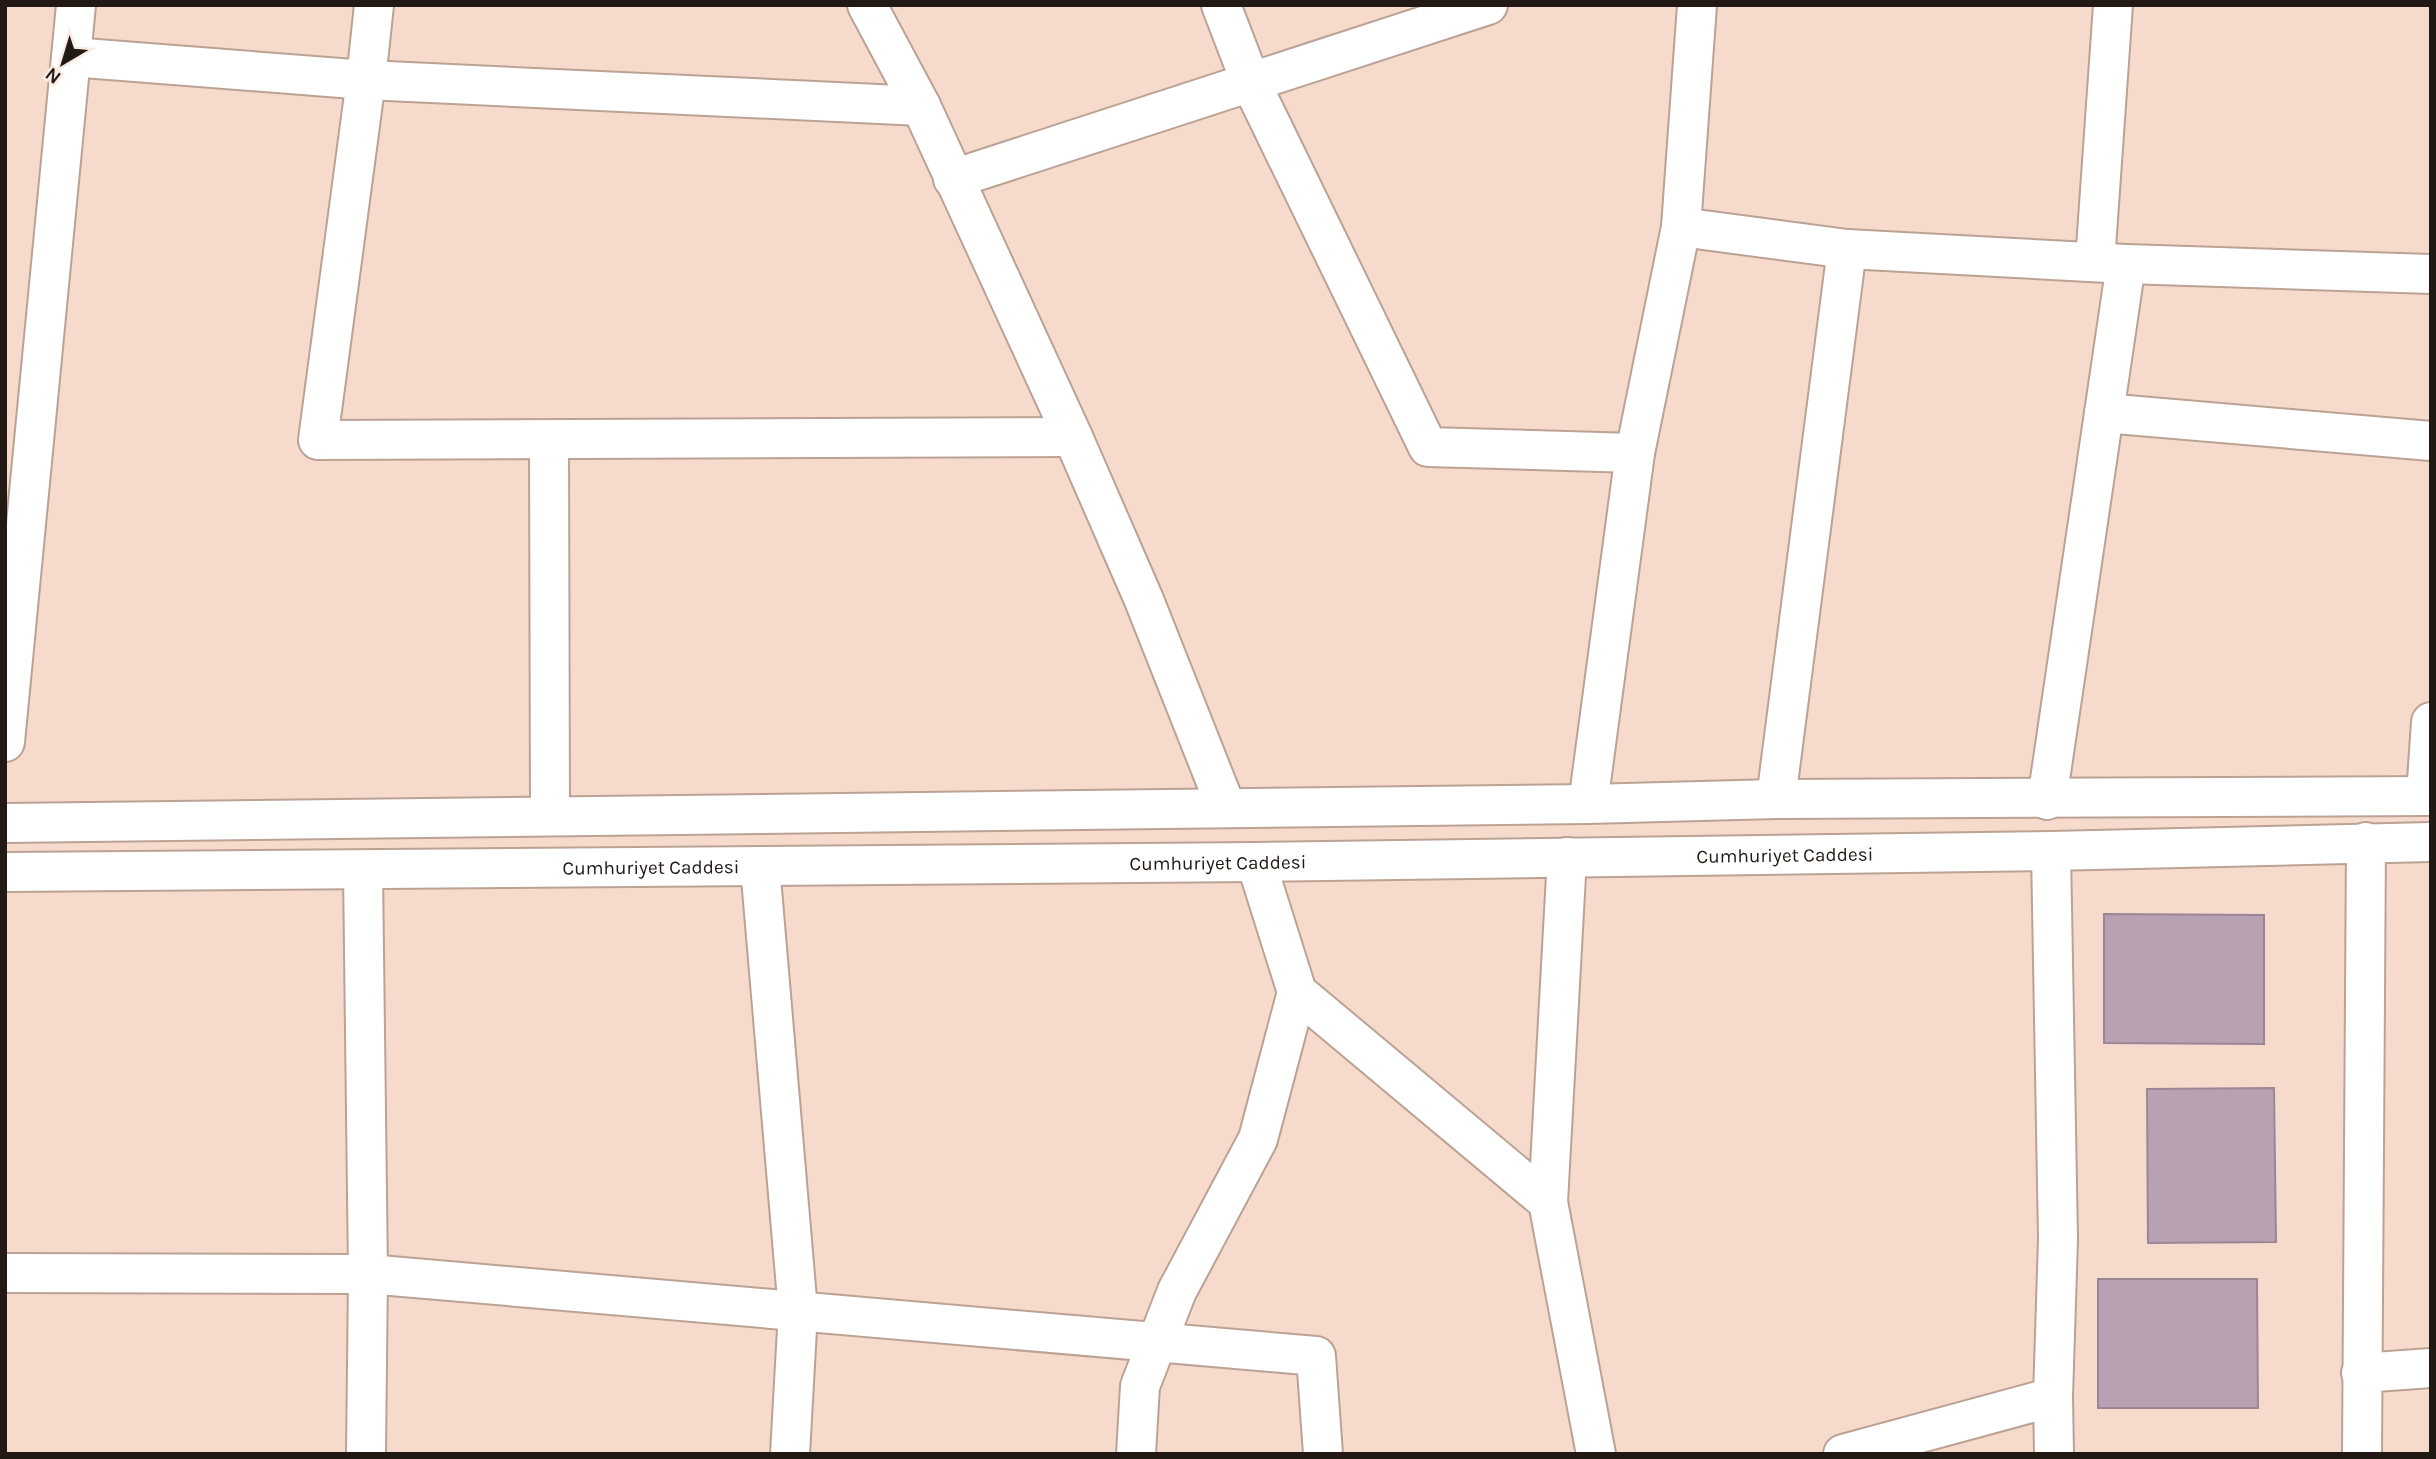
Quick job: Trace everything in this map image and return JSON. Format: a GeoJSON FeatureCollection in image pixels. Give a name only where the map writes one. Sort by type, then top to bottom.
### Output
{"type":"FeatureCollection","features":[{"type":"Feature","properties":{"kind":"street"},"geometry":{"type":"LineString","coordinates":[[5,742],[76,5]]}},
{"type":"Feature","properties":{"kind":"street"},"geometry":{"type":"LineString","coordinates":[[374,5],[318,440],[1073,437]]}},
{"type":"Feature","properties":{"kind":"street"},"geometry":{"type":"LineString","coordinates":[[867,5],[921,106],[1073,437],[1144,600],[1226,807]]}},
{"type":"Feature","properties":{"kind":"street"},"geometry":{"type":"LineString","coordinates":[[1221,5],[1251,83],[1428,447],[1635,453]]}},
{"type":"Feature","properties":{"kind":"street"},"geometry":{"type":"LineString","coordinates":[[953,179],[1488,5]]}},
{"type":"Feature","properties":{"kind":"street"},"geometry":{"type":"LineString","coordinates":[[1588,804],[1635,453],[1681,227],[1698,5]]}},
{"type":"Feature","properties":{"kind":"street"},"geometry":{"type":"LineString","coordinates":[[2046,800],[2104,414],[2111,263],[2113,5]]}},
{"type":"Feature","properties":{"kind":"street"},"geometry":{"type":"LineString","coordinates":[[71,57],[366,80],[921,106]]}},
{"type":"Feature","properties":{"kind":"street"},"geometry":{"type":"LineString","coordinates":[[1681,227],[1847,249],[2111,263],[2431,274]]}},
{"type":"Feature","properties":{"kind":"street"},"geometry":{"type":"LineString","coordinates":[[1776,799],[1847,249]]}},
{"type":"Feature","properties":{"kind":"street"},"geometry":{"type":"LineString","coordinates":[[2104,414],[2431,441]]}},
{"type":"Feature","properties":{"kind":"street"},"geometry":{"type":"LineString","coordinates":[[549,440],[550,816]]}},
{"type":"Feature","properties":{"kind":"street"},"geometry":{"type":"LineString","coordinates":[[5,823],[1588,804],[1776,799],[2046,800],[2429,796],[2431,722]]}},
{"type":"Feature","properties":{"kind":"street"},"geometry":{"type":"LineString","coordinates":[[2362,1454],[2365,842]]}},
{"type":"Feature","properties":{"kind":"street","name":"Cumhuriyet Caddesi"},"geometry":{"type":"LineString","coordinates":[[5,872],[1256,862],[2051,851],[2431,842]]}},
{"type":"Feature","properties":{"kind":"street"},"geometry":{"type":"LineString","coordinates":[[2051,851],[2058,1238],[2054,1454]]}},
{"type":"Feature","properties":{"kind":"street"},"geometry":{"type":"LineString","coordinates":[[1567,857],[1548,1202],[1595,1454]]}},
{"type":"Feature","properties":{"kind":"street"},"geometry":{"type":"LineString","coordinates":[[1136,1454],[1140,1386],[1177,1291],[1258,1139],[1297,992],[1256,862]]}},
{"type":"Feature","properties":{"kind":"street"},"geometry":{"type":"LineString","coordinates":[[760,866],[798,1311],[790,1454]]}},
{"type":"Feature","properties":{"kind":"street"},"geometry":{"type":"LineString","coordinates":[[363,870],[368,1274],[366,1454]]}},
{"type":"Feature","properties":{"kind":"street"},"geometry":{"type":"LineString","coordinates":[[1297,992],[1548,1202]]}},
{"type":"Feature","properties":{"kind":"street"},"geometry":{"type":"LineString","coordinates":[[5,1273],[368,1274],[1316,1356],[1323,1454]]}},
{"type":"Feature","properties":{"kind":"street"},"geometry":{"type":"LineString","coordinates":[[2361,1373],[2431,1368]]}},
{"type":"Feature","properties":{"kind":"street"},"geometry":{"type":"LineString","coordinates":[[1843,1454],[2053,1397]]}},
{"type":"Feature","properties":{"kind":"building"},"geometry":{"type":"Polygon","coordinates":[[[2104,914],[2264,915],[2264,1044],[2104,1043],[2104,914]]]}},
{"type":"Feature","properties":{"kind":"building"},"geometry":{"type":"Polygon","coordinates":[[[2274,1088],[2276,1242],[2148,1243],[2147,1089],[2274,1088]]]}},
{"type":"Feature","properties":{"kind":"building"},"geometry":{"type":"Polygon","coordinates":[[[2098,1279],[2257,1279],[2258,1408],[2098,1408],[2098,1279]]]}}]}
